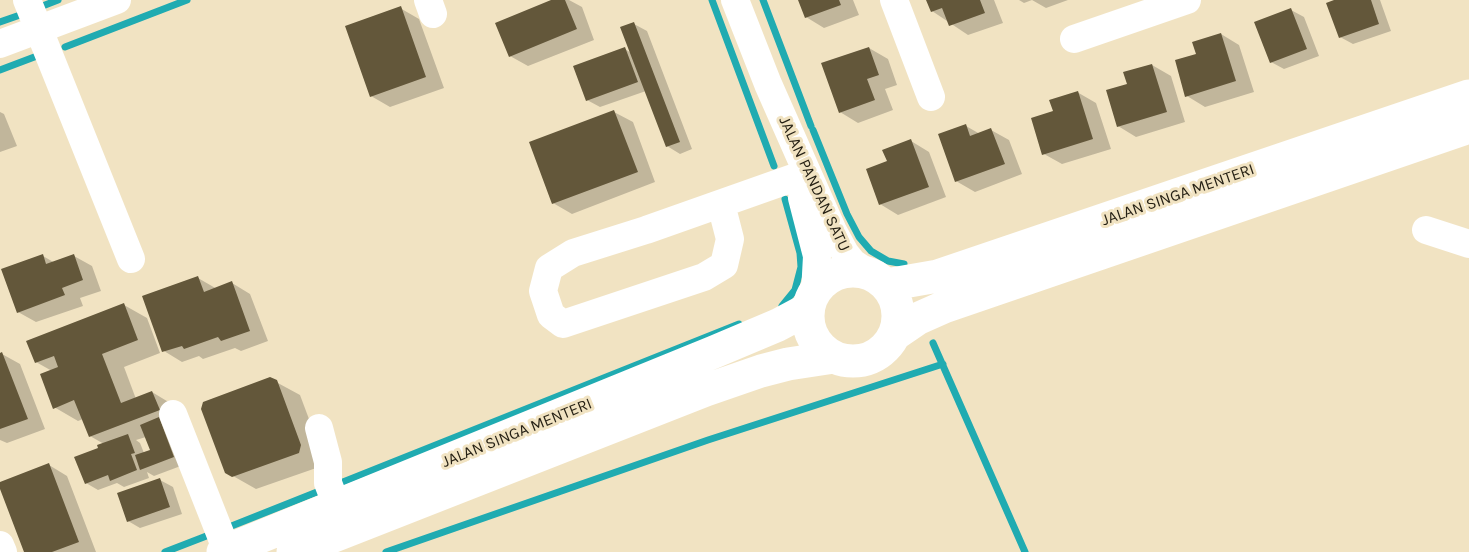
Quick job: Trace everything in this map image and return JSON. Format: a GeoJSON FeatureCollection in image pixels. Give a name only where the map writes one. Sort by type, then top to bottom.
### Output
{"type":"FeatureCollection","features":[{"type":"Feature","properties":{"kind":"main road","name":"JALAN SINGA MENTERI"},"geometry":{"type":"LineString","coordinates":[[878,280],[938,276],[1469,96]]}},
{"type":"Feature","properties":{"kind":"main road","name":"JALAN SINGA MENTERI"},"geometry":{"type":"LineString","coordinates":[[895,334],[917,319],[944,307],[1469,127]]}},
{"type":"Feature","properties":{"kind":"main road"},"geometry":{"type":"LineString","coordinates":[[856,271],[878,280],[895,300],[898,317],[895,334],[884,349],[869,358],[851,361],[834,357],[822,349],[813,337],[808,323],[811,301],[825,281],[840,273],[856,271]]}},
{"type":"Feature","properties":{"kind":"main road","name":"JALAN SINGA MENTERI"},"geometry":{"type":"LineString","coordinates":[[293,552],[328,531],[778,325],[811,301]]}},
{"type":"Feature","properties":{"kind":"main road","name":"JALAN SINGA MENTERI"},"geometry":{"type":"LineString","coordinates":[[225,551],[328,531],[706,390],[779,367],[834,357]]}},
{"type":"Feature","properties":{"kind":"street"},"geometry":{"type":"LineString","coordinates":[[27,0],[131,259]]}},
{"type":"Feature","properties":{"kind":"street"},"geometry":{"type":"LineString","coordinates":[[0,44],[117,0]]}},
{"type":"Feature","properties":{"kind":"street","name":"JALAN PANDAN SATU"},"geometry":{"type":"LineString","coordinates":[[735,0],[808,177],[845,252],[853,263],[878,280]]}},
{"type":"Feature","properties":{"kind":"street"},"geometry":{"type":"LineString","coordinates":[[894,0],[931,97]]}},
{"type":"Feature","properties":{"kind":"street"},"geometry":{"type":"LineString","coordinates":[[1074,39],[1187,0]]}},
{"type":"Feature","properties":{"kind":"street","name":"JALAN PANDAN SATU"},"geometry":{"type":"LineString","coordinates":[[768,84],[816,248],[817,270],[811,301]]}},
{"type":"Feature","properties":{"kind":"street"},"geometry":{"type":"LineString","coordinates":[[722,204],[730,239],[724,265],[704,277],[563,324],[551,315],[543,291],[549,268],[573,253],[796,177]]}},
{"type":"Feature","properties":{"kind":"street"},"geometry":{"type":"LineString","coordinates":[[1426,230],[1469,244]]}},
{"type":"Feature","properties":{"kind":"street"},"geometry":{"type":"LineString","coordinates":[[173,414],[225,551]]}},
{"type":"Feature","properties":{"kind":"street"},"geometry":{"type":"LineString","coordinates":[[319,428],[328,462],[328,531]]}},
{"type":"Feature","properties":{"kind":"street"},"geometry":{"type":"LineString","coordinates":[[0,545],[3,552]]}},
{"type":"Feature","properties":{"kind":"building"},"geometry":{"type":"Polygon","coordinates":[[[551,0],[565,0],[577,29],[509,57],[495,23],[551,0]]]}},
{"type":"Feature","properties":{"kind":"building"},"geometry":{"type":"Polygon","coordinates":[[[798,0],[839,0],[841,5],[805,18],[798,0]]]}},
{"type":"Feature","properties":{"kind":"building"},"geometry":{"type":"Polygon","coordinates":[[[926,0],[980,0],[985,13],[949,26],[942,8],[931,12],[926,0]]]}},
{"type":"Feature","properties":{"kind":"building"},"geometry":{"type":"Polygon","coordinates":[[[1334,0],[1371,0],[1379,24],[1339,38],[1326,3],[1334,0]]]}},
{"type":"Feature","properties":{"kind":"building"},"geometry":{"type":"Polygon","coordinates":[[[401,6],[426,77],[370,97],[345,26],[401,6]]]}},
{"type":"Feature","properties":{"kind":"building"},"geometry":{"type":"Polygon","coordinates":[[[1291,8],[1307,49],[1270,63],[1254,22],[1291,8]]]}},
{"type":"Feature","properties":{"kind":"building"},"geometry":{"type":"Polygon","coordinates":[[[634,22],[680,142],[666,147],[620,27],[634,22]]]}},
{"type":"Feature","properties":{"kind":"building"},"geometry":{"type":"Polygon","coordinates":[[[1221,33],[1236,81],[1185,97],[1175,60],[1196,54],[1192,42],[1221,33]]]}},
{"type":"Feature","properties":{"kind":"building"},"geometry":{"type":"Polygon","coordinates":[[[625,47],[638,82],[586,101],[573,66],[625,47]]]}},
{"type":"Feature","properties":{"kind":"building"},"geometry":{"type":"Polygon","coordinates":[[[869,47],[879,75],[867,79],[875,100],[839,113],[821,63],[869,47]]]}},
{"type":"Feature","properties":{"kind":"building"},"geometry":{"type":"Polygon","coordinates":[[[1152,64],[1167,112],[1117,127],[1106,90],[1127,84],[1123,72],[1152,64]]]}},
{"type":"Feature","properties":{"kind":"building"},"geometry":{"type":"Polygon","coordinates":[[[1078,91],[1093,139],[1042,155],[1031,118],[1053,111],[1049,100],[1078,91]]]}},
{"type":"Feature","properties":{"kind":"building"},"geometry":{"type":"Polygon","coordinates":[[[614,110],[638,172],[552,204],[529,142],[614,110]]]}},
{"type":"Feature","properties":{"kind":"building"},"geometry":{"type":"Polygon","coordinates":[[[966,124],[970,136],[991,128],[1005,164],[955,182],[938,134],[966,124]]]}},
{"type":"Feature","properties":{"kind":"building"},"geometry":{"type":"Polygon","coordinates":[[[911,139],[929,187],[879,205],[866,169],[887,161],[882,150],[911,139]]]}},
{"type":"Feature","properties":{"kind":"building"},"geometry":{"type":"Polygon","coordinates":[[[43,254],[46,264],[74,254],[83,280],[62,288],[65,295],[17,313],[1,269],[43,254]]]}},
{"type":"Feature","properties":{"kind":"building"},"geometry":{"type":"Polygon","coordinates":[[[198,276],[204,292],[232,281],[250,331],[221,341],[218,337],[184,349],[182,346],[162,352],[142,296],[198,276]]]}},
{"type":"Feature","properties":{"kind":"building"},"geometry":{"type":"Polygon","coordinates":[[[124,303],[138,340],[102,354],[121,403],[152,391],[160,410],[89,437],[74,400],[53,409],[40,374],[58,367],[54,356],[35,363],[26,341],[124,303]]]}},
{"type":"Feature","properties":{"kind":"building"},"geometry":{"type":"Polygon","coordinates":[[[2,352],[28,419],[0,429],[0,353],[2,352]]]}},
{"type":"Feature","properties":{"kind":"building"},"geometry":{"type":"Polygon","coordinates":[[[270,377],[277,380],[301,445],[299,453],[232,477],[225,473],[201,409],[203,402],[270,377]]]}},
{"type":"Feature","properties":{"kind":"building"},"geometry":{"type":"Polygon","coordinates":[[[159,417],[174,457],[140,470],[135,455],[150,450],[140,425],[159,417]]]}},
{"type":"Feature","properties":{"kind":"building"},"geometry":{"type":"Polygon","coordinates":[[[128,434],[135,453],[131,454],[137,470],[110,481],[108,475],[85,484],[74,457],[98,448],[97,445],[128,434]]]}},
{"type":"Feature","properties":{"kind":"building"},"geometry":{"type":"Polygon","coordinates":[[[49,463],[79,542],[52,552],[24,552],[0,489],[0,482],[49,463]]]}},
{"type":"Feature","properties":{"kind":"building"},"geometry":{"type":"Polygon","coordinates":[[[160,478],[170,507],[127,522],[117,493],[160,478]]]}},
{"type":"Feature","properties":{"kind":"waterway"},"geometry":{"type":"LineString","coordinates":[[40,7],[58,0]]}},
{"type":"Feature","properties":{"kind":"waterway"},"geometry":{"type":"LineString","coordinates":[[65,47],[187,0]]}},
{"type":"Feature","properties":{"kind":"waterway"},"geometry":{"type":"LineString","coordinates":[[712,0],[774,166]]}},
{"type":"Feature","properties":{"kind":"waterway"},"geometry":{"type":"LineString","coordinates":[[763,0],[811,126]]}},
{"type":"Feature","properties":{"kind":"waterway"},"geometry":{"type":"LineString","coordinates":[[0,22],[20,15]]}},
{"type":"Feature","properties":{"kind":"waterway"},"geometry":{"type":"LineString","coordinates":[[0,70],[37,56]]}},
{"type":"Feature","properties":{"kind":"waterway"},"geometry":{"type":"LineString","coordinates":[[813,130],[847,214],[859,237],[871,251],[888,261],[904,264]]}},
{"type":"Feature","properties":{"kind":"waterway"},"geometry":{"type":"LineString","coordinates":[[782,306],[795,290],[801,267],[800,253],[785,199]]}},
{"type":"Feature","properties":{"kind":"waterway"},"geometry":{"type":"LineString","coordinates":[[343,482],[739,324]]}},
{"type":"Feature","properties":{"kind":"waterway"},"geometry":{"type":"LineString","coordinates":[[933,343],[1025,552]]}},
{"type":"Feature","properties":{"kind":"waterway"},"geometry":{"type":"LineString","coordinates":[[386,552],[708,440],[943,364]]}},
{"type":"Feature","properties":{"kind":"waterway"},"geometry":{"type":"LineString","coordinates":[[229,527],[317,492]]}},
{"type":"Feature","properties":{"kind":"waterway"},"geometry":{"type":"LineString","coordinates":[[165,552],[209,535]]}}]}
